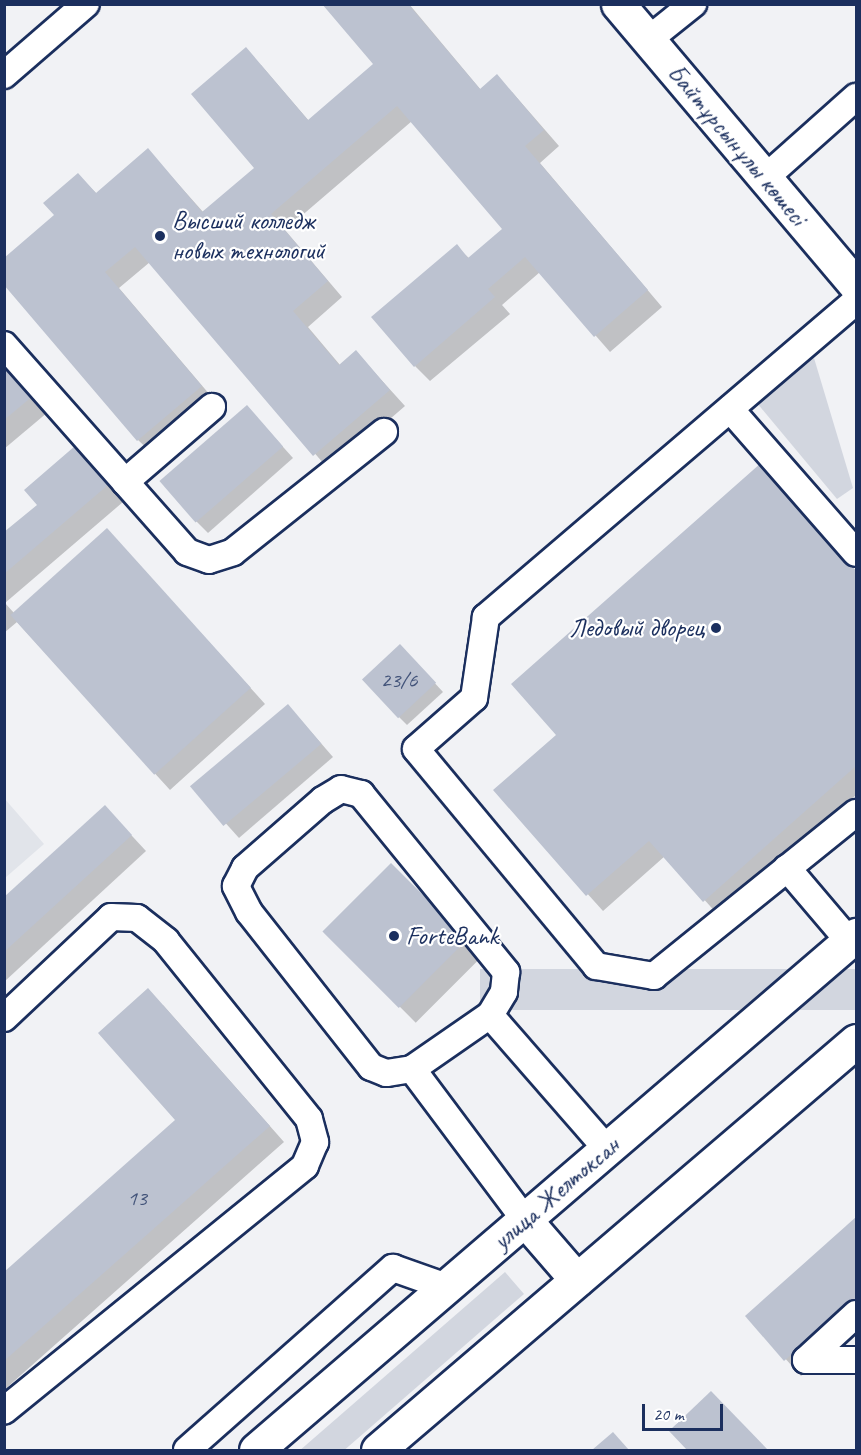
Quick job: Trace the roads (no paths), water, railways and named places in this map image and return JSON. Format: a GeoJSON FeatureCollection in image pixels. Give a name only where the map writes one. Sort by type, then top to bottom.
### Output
{"type":"FeatureCollection","features":[{"type":"Feature","properties":{"kind":"main road","name":"Байтұрсынұлы көшесі"},"geometry":{"type":"LineString","coordinates":[[618,4],[856,286]]}},
{"type":"Feature","properties":{"kind":"main road","name":"улица Желтоксан"},"geometry":{"type":"LineString","coordinates":[[256,1450],[853,938]]}},
{"type":"Feature","properties":{"kind":"main road"},"geometry":{"type":"LineString","coordinates":[[378,1450],[856,1041]]}},
{"type":"Feature","properties":{"kind":"main road"},"geometry":{"type":"LineString","coordinates":[[525,1220],[577,1280]]}},
{"type":"Feature","properties":{"kind":"street"},"geometry":{"type":"LineString","coordinates":[[4,75],[86,4]]}},
{"type":"Feature","properties":{"kind":"street"},"geometry":{"type":"LineString","coordinates":[[648,40],[693,4]]}},
{"type":"Feature","properties":{"kind":"street"},"geometry":{"type":"LineString","coordinates":[[765,178],[856,97]]}},
{"type":"Feature","properties":{"kind":"street"},"geometry":{"type":"LineString","coordinates":[[856,301],[486,617],[474,698],[416,749],[596,966],[654,976],[856,813]]}},
{"type":"Feature","properties":{"kind":"street"},"geometry":{"type":"LineString","coordinates":[[4,345],[187,552],[209,560],[233,552],[384,432]]}},
{"type":"Feature","properties":{"kind":"street"},"geometry":{"type":"LineString","coordinates":[[125,482],[212,406]]}},
{"type":"Feature","properties":{"kind":"street"},"geometry":{"type":"LineString","coordinates":[[730,409],[856,553]]}},
{"type":"Feature","properties":{"kind":"street"},"geometry":{"type":"LineString","coordinates":[[341,789],[361,794],[506,972],[504,992],[490,1015],[412,1069],[386,1073],[371,1067],[249,912],[236,886],[245,868],[323,800],[341,789]]}},
{"type":"Feature","properties":{"kind":"street"},"geometry":{"type":"LineString","coordinates":[[787,868],[853,938]]}},
{"type":"Feature","properties":{"kind":"street"},"geometry":{"type":"LineString","coordinates":[[4,1018],[111,917],[137,918],[166,941],[295,1101],[309,1119],[315,1142],[305,1166],[4,1411]]}},
{"type":"Feature","properties":{"kind":"street"},"geometry":{"type":"LineString","coordinates":[[490,1015],[607,1149]]}},
{"type":"Feature","properties":{"kind":"street"},"geometry":{"type":"LineString","coordinates":[[412,1069],[525,1220]]}},
{"type":"Feature","properties":{"kind":"street"},"geometry":{"type":"LineString","coordinates":[[188,1450],[393,1268],[447,1287]]}},
{"type":"Feature","properties":{"kind":"street"},"geometry":{"type":"LineString","coordinates":[[856,1314],[806,1360],[856,1360]]}},
{"type":"Feature","properties":{"kind":"place","name":"Высший колледж новых технологий"},"geometry":{"type":"Point","coordinates":[160,236]}},
{"type":"Feature","properties":{"kind":"place","name":"Ледовый дворец"},"geometry":{"type":"Point","coordinates":[716,628]}},
{"type":"Feature","properties":{"kind":"place","name":"ForteBank"},"geometry":{"type":"Point","coordinates":[394,936]}}]}
